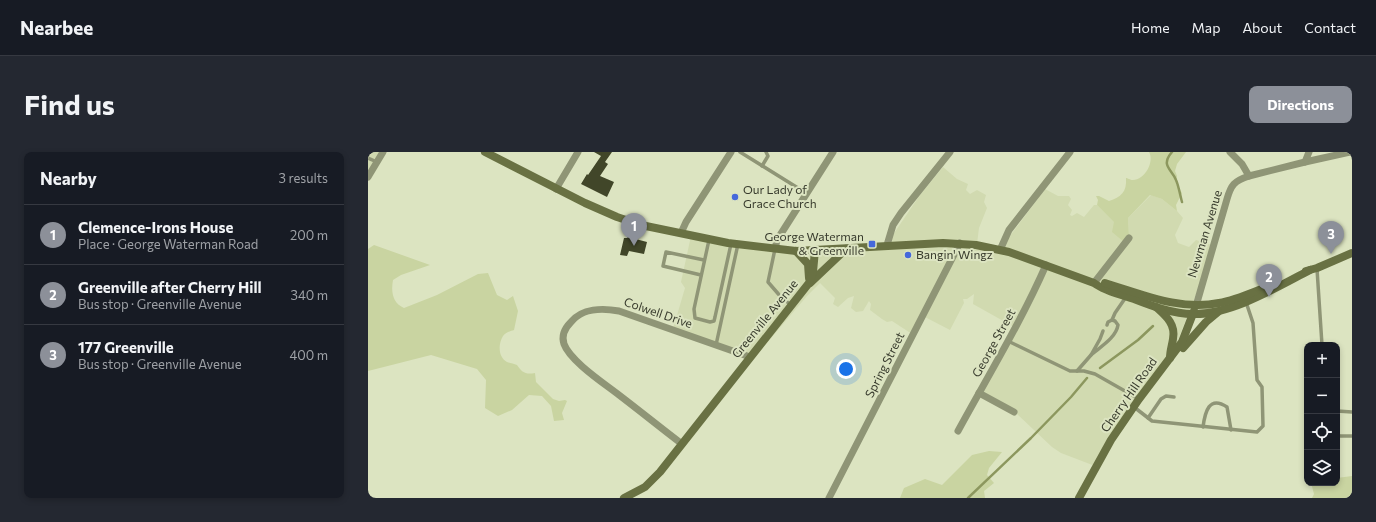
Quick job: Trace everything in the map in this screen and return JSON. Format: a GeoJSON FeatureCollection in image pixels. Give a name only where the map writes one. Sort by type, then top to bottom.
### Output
{"type":"FeatureCollection","features":[{"type":"Feature","properties":{"kind":"main road"},"geometry":{"type":"LineString","coordinates":[[485,152],[585,203],[641,225],[735,244],[796,251],[943,243],[983,246],[1046,265],[1097,285],[1127,294],[1210,313],[1257,297],[1313,269]]}},
{"type":"Feature","properties":{"kind":"main road"},"geometry":{"type":"LineString","coordinates":[[809,283],[846,249]]}},
{"type":"Feature","properties":{"kind":"main road","name":"Greenville Avenue"},"geometry":{"type":"LineString","coordinates":[[628,498],[645,487],[655,477],[809,283],[814,272],[815,250]]}},
{"type":"Feature","properties":{"kind":"main road"},"geometry":{"type":"LineString","coordinates":[[796,251],[808,264],[810,273],[809,283]]}},
{"type":"Feature","properties":{"kind":"main road"},"geometry":{"type":"LineString","coordinates":[[1156,307],[1195,310],[1233,299],[1352,253]]}},
{"type":"Feature","properties":{"kind":"main road"},"geometry":{"type":"LineString","coordinates":[[1127,294],[1156,307],[1166,316],[1173,328],[1170,358]]}},
{"type":"Feature","properties":{"kind":"main road","name":"Cherry Hill Road"},"geometry":{"type":"LineString","coordinates":[[1080,498],[1111,440],[1133,407],[1182,342],[1195,310]]}},
{"type":"Feature","properties":{"kind":"main road"},"geometry":{"type":"LineString","coordinates":[[1152,382],[1162,374],[1206,322],[1222,310]]}},
{"type":"Feature","properties":{"kind":"street"},"geometry":{"type":"LineString","coordinates":[[368,177],[383,152]]}},
{"type":"Feature","properties":{"kind":"street"},"geometry":{"type":"LineString","coordinates":[[556,188],[578,152]]}},
{"type":"Feature","properties":{"kind":"street"},"geometry":{"type":"LineString","coordinates":[[681,233],[686,222],[731,152]]}},
{"type":"Feature","properties":{"kind":"street"},"geometry":{"type":"LineString","coordinates":[[775,249],[777,240],[833,152]]}},
{"type":"Feature","properties":{"kind":"street"},"geometry":{"type":"LineString","coordinates":[[887,245],[893,225],[901,213],[950,152]]}},
{"type":"Feature","properties":{"kind":"street"},"geometry":{"type":"LineString","coordinates":[[1000,250],[1009,230],[1070,152]]}},
{"type":"Feature","properties":{"kind":"street"},"geometry":{"type":"LineString","coordinates":[[1230,152],[1242,164],[1249,176]]}},
{"type":"Feature","properties":{"kind":"street"},"geometry":{"type":"LineString","coordinates":[[1305,162],[1309,152]]}},
{"type":"Feature","properties":{"kind":"street","name":"Newman Avenue"},"geometry":{"type":"LineString","coordinates":[[1195,310],[1230,189],[1234,183],[1249,176],[1350,152]]}},
{"type":"Feature","properties":{"kind":"street"},"geometry":{"type":"LineString","coordinates":[[1094,283],[1129,238]]}},
{"type":"Feature","properties":{"kind":"street","name":"Spring Street"},"geometry":{"type":"LineString","coordinates":[[829,498],[960,244]]}},
{"type":"Feature","properties":{"kind":"street","name":"George Street"},"geometry":{"type":"LineString","coordinates":[[958,431],[1008,341],[1046,265]]}},
{"type":"Feature","properties":{"kind":"street","name":"Colwell Drive"},"geometry":{"type":"LineString","coordinates":[[682,444],[574,359],[564,343],[563,338],[566,328],[577,316],[587,311],[619,311],[750,357]]}},
{"type":"Feature","properties":{"kind":"street"},"geometry":{"type":"LineString","coordinates":[[979,393],[1014,412]]}},
{"type":"Feature","properties":{"kind":"lane"},"geometry":{"type":"LineString","coordinates":[[740,152],[806,193]]}},
{"type":"Feature","properties":{"kind":"lane"},"geometry":{"type":"LineString","coordinates":[[762,166],[768,156],[766,152]]}},
{"type":"Feature","properties":{"kind":"lane"},"geometry":{"type":"LineString","coordinates":[[368,158],[377,162]]}},
{"type":"Feature","properties":{"kind":"lane"},"geometry":{"type":"LineString","coordinates":[[709,239],[694,315],[695,318],[710,322],[714,321],[735,244]]}},
{"type":"Feature","properties":{"kind":"lane"},"geometry":{"type":"LineString","coordinates":[[716,345],[735,244]]}},
{"type":"Feature","properties":{"kind":"lane"},"geometry":{"type":"LineString","coordinates":[[775,249],[768,282],[781,297],[791,305]]}},
{"type":"Feature","properties":{"kind":"lane"},"geometry":{"type":"LineString","coordinates":[[701,275],[663,266],[666,252],[704,260]]}},
{"type":"Feature","properties":{"kind":"lane"},"geometry":{"type":"LineString","coordinates":[[1313,269],[1322,342]]}},
{"type":"Feature","properties":{"kind":"lane"},"geometry":{"type":"LineString","coordinates":[[1107,325],[1108,322],[1112,320],[1127,294]]}},
{"type":"Feature","properties":{"kind":"lane"},"geometry":{"type":"LineString","coordinates":[[1133,407],[1152,421],[1258,432],[1263,426],[1262,386],[1256,380],[1253,323],[1246,301]]}},
{"type":"Feature","properties":{"kind":"lane"},"geometry":{"type":"LineString","coordinates":[[1091,354],[1110,339],[1118,328],[1116,321],[1112,320]]}},
{"type":"Feature","properties":{"kind":"lane"},"geometry":{"type":"LineString","coordinates":[[1077,371],[1091,354],[1103,331]]}},
{"type":"Feature","properties":{"kind":"lane"},"geometry":{"type":"LineString","coordinates":[[1008,341],[1070,371],[1084,371],[1095,374],[1139,399]]}},
{"type":"Feature","properties":{"kind":"lane"},"geometry":{"type":"LineString","coordinates":[[1148,418],[1161,399],[1166,396],[1174,397]]}},
{"type":"Feature","properties":{"kind":"lane"},"geometry":{"type":"LineString","coordinates":[[1203,427],[1205,412],[1216,402],[1227,407],[1230,430]]}},
{"type":"Feature","properties":{"kind":"lane"},"geometry":{"type":"LineString","coordinates":[[1340,411],[1352,412]]}},
{"type":"Feature","properties":{"kind":"lane"},"geometry":{"type":"LineString","coordinates":[[1340,436],[1352,436]]}},
{"type":"Feature","properties":{"kind":"shaded area"},"geometry":{"type":"Polygon","coordinates":[[[368,152],[382,152],[368,174],[368,152]]]}},
{"type":"Feature","properties":{"kind":"shaded area"},"geometry":{"type":"Polygon","coordinates":[[[1149,152],[1186,152],[1177,164],[1175,171],[1177,176],[1176,184],[1182,193],[1176,205],[1177,211],[1162,199],[1150,195],[1128,218],[1129,236],[1124,242],[1112,232],[1114,222],[1097,205],[1098,200],[1096,196],[1109,201],[1120,196],[1125,187],[1126,178],[1132,180],[1136,179],[1141,177],[1147,170],[1151,161],[1149,152]]]}},
{"type":"Feature","properties":{"kind":"shaded area"},"geometry":{"type":"Polygon","coordinates":[[[943,167],[957,179],[968,184],[966,190],[970,194],[977,190],[986,195],[984,202],[987,208],[979,228],[977,244],[1001,248],[1045,189],[1058,196],[1069,196],[1071,199],[1068,205],[1072,210],[1070,215],[1072,216],[1077,213],[1084,217],[1094,205],[1097,205],[1129,236],[1128,218],[1151,195],[1162,199],[1183,218],[1175,235],[1178,243],[1189,247],[1196,240],[1215,246],[1176,345],[1095,466],[1061,453],[1052,447],[1017,414],[981,394],[1014,327],[973,304],[974,294],[967,299],[963,299],[964,303],[950,330],[923,316],[912,334],[892,321],[887,322],[870,310],[871,304],[869,301],[863,311],[856,312],[851,308],[854,296],[848,298],[838,307],[833,304],[835,298],[820,283],[754,358],[673,329],[685,288],[681,282],[691,236],[759,249],[886,245],[920,195],[943,167]]]}},
{"type":"Feature","properties":{"kind":"shaded area"},"geometry":{"type":"Polygon","coordinates":[[[374,245],[430,265],[401,275],[393,280],[393,296],[397,303],[404,308],[437,295],[478,274],[488,273],[497,295],[507,300],[513,296],[518,311],[514,330],[507,333],[501,339],[500,354],[504,360],[517,365],[524,372],[529,374],[535,373],[536,382],[553,399],[567,401],[562,413],[564,420],[554,421],[551,406],[542,396],[529,395],[512,410],[498,416],[485,408],[486,380],[477,369],[431,355],[368,371],[368,249],[374,245]]]}},
{"type":"Feature","properties":{"kind":"shaded area"},"geometry":{"type":"Polygon","coordinates":[[[989,451],[1002,452],[989,468],[987,475],[994,483],[984,491],[985,498],[900,498],[904,488],[925,479],[942,485],[972,455],[989,451]]]}},
{"type":"Feature","properties":{"kind":"shaded area"},"geometry":{"type":"Polygon","coordinates":[[[1352,476],[1352,498],[1312,498],[1314,494],[1312,486],[1340,486],[1340,478],[1352,476]]]}},
{"type":"Feature","properties":{"kind":"building"},"geometry":{"type":"Polygon","coordinates":[[[594,152],[612,152],[605,162],[608,164],[600,176],[614,182],[607,197],[581,184],[601,156],[594,152]]]}},
{"type":"Feature","properties":{"kind":"building"},"geometry":{"type":"Polygon","coordinates":[[[628,237],[647,242],[644,254],[629,251],[627,256],[620,255],[624,238],[628,237]]]}},
{"type":"Feature","properties":{"kind":"waterway"},"geometry":{"type":"LineString","coordinates":[[1172,152],[1167,164],[1176,180],[1182,202]]}},
{"type":"Feature","properties":{"kind":"waterway"},"geometry":{"type":"LineString","coordinates":[[1100,368],[1138,340],[1153,326]]}},
{"type":"Feature","properties":{"kind":"waterway"},"geometry":{"type":"LineString","coordinates":[[968,498],[1031,438],[1071,397],[1087,378]]}},
{"type":"Feature","properties":{"kind":"place","name":"Our Lady of Grace Church"},"geometry":{"type":"Point","coordinates":[735,197]}},
{"type":"Feature","properties":{"kind":"place","name":"George Waterman & Greenville"},"geometry":{"type":"Point","coordinates":[872,244]}},
{"type":"Feature","properties":{"kind":"place","name":"Clemence-Irons House"},"geometry":{"type":"Point","coordinates":[634,246]}},
{"type":"Feature","properties":{"kind":"place","name":"177 Greenville"},"geometry":{"type":"Point","coordinates":[1331,254]}},
{"type":"Feature","properties":{"kind":"place","name":"Bangin' Wingz"},"geometry":{"type":"Point","coordinates":[908,255]}},
{"type":"Feature","properties":{"kind":"place","name":"Greenville after Cherry Hill"},"geometry":{"type":"Point","coordinates":[1269,297]}}]}
